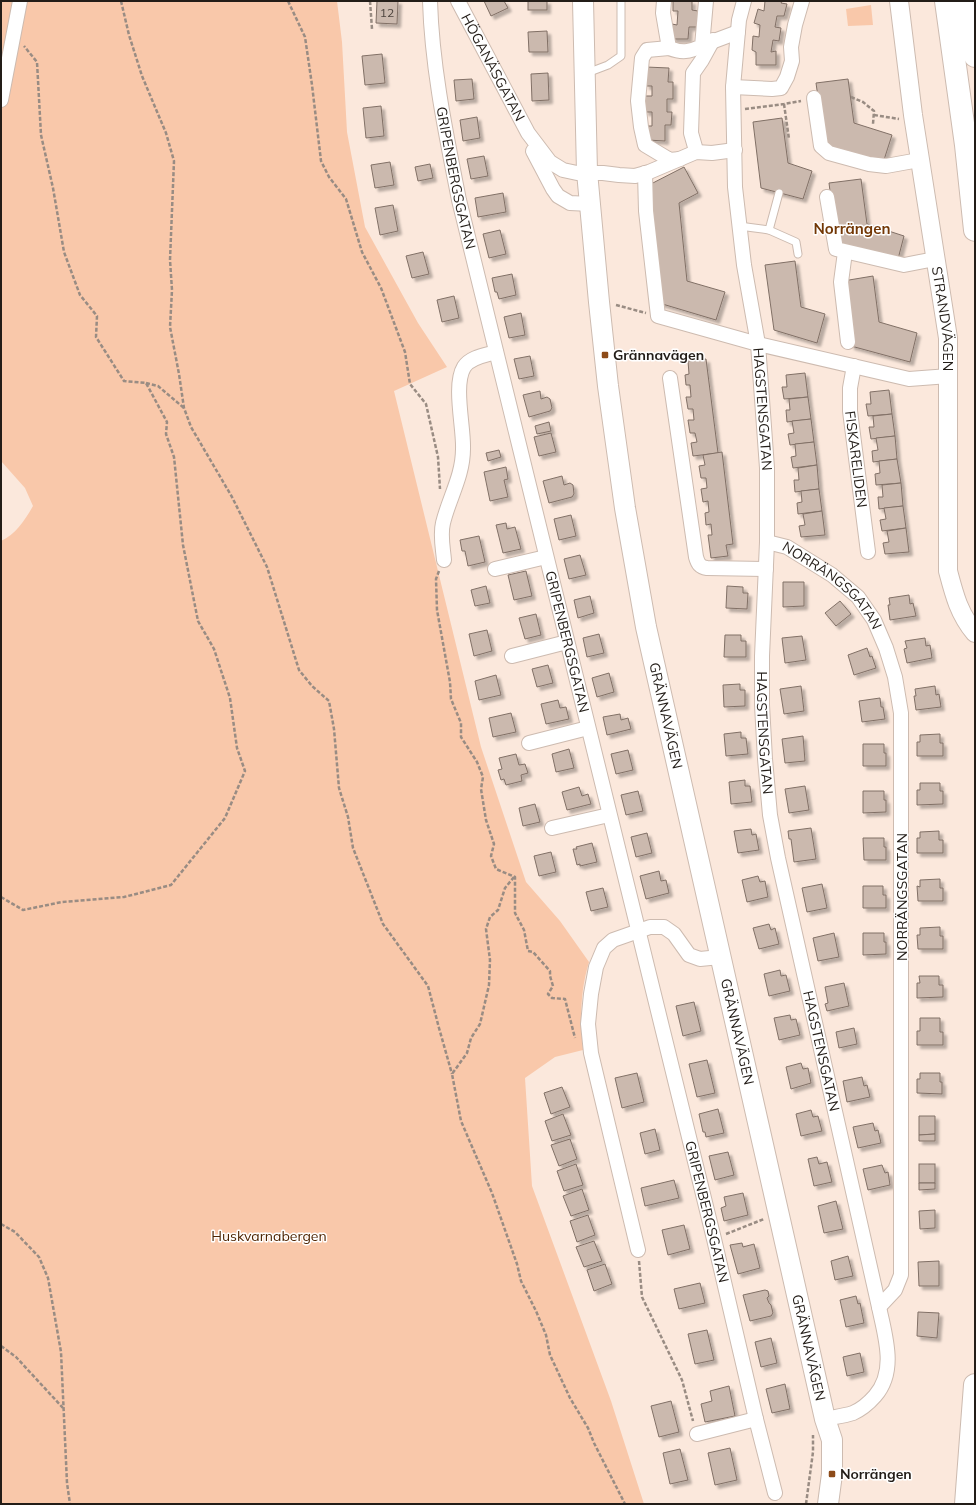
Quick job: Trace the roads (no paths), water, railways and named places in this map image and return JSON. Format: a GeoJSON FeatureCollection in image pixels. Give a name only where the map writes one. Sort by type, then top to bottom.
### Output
{"type":"FeatureCollection","features":[{"type":"Feature","properties":{"kind":"highway"},"geometry":{"type":"LineString","coordinates":[[946,1],[966,145],[975,230]]}},
{"type":"Feature","properties":{"kind":"highway"},"geometry":{"type":"LineString","coordinates":[[967,1],[975,56]]}},
{"type":"Feature","properties":{"kind":"highway"},"geometry":{"type":"LineString","coordinates":[[966,1504],[975,1385]]}},
{"type":"Feature","properties":{"kind":"main road","name":"GRÄNNAVÄGEN"},"geometry":{"type":"LineString","coordinates":[[583,1],[587,172],[608,386],[625,508],[644,619],[825,1419],[832,1440],[832,1474],[828,1504]]}},
{"type":"Feature","properties":{"kind":"main road","name":"GRÄNNAVÄGEN"},"geometry":{"type":"LineString","coordinates":[[816,1504],[820,1482],[821,1438],[825,1419]]}},
{"type":"Feature","properties":{"kind":"street"},"geometry":{"type":"LineString","coordinates":[[1,100],[15,35],[20,1]]}},
{"type":"Feature","properties":{"kind":"street","name":"GRIPENBERGSGATAN"},"geometry":{"type":"LineString","coordinates":[[430,1],[431,34],[444,127],[459,200],[775,1493]]}},
{"type":"Feature","properties":{"kind":"street","name":"HÖGANÄSGATAN"},"geometry":{"type":"LineString","coordinates":[[458,1],[528,134],[534,152],[553,189],[558,196],[570,203],[590,204]]}},
{"type":"Feature","properties":{"kind":"street"},"geometry":{"type":"LineString","coordinates":[[664,1],[663,13],[668,48]]}},
{"type":"Feature","properties":{"kind":"street"},"geometry":{"type":"LineString","coordinates":[[706,1],[707,43],[702,60],[692,73],[691,133],[696,152],[712,153],[735,150]]}},
{"type":"Feature","properties":{"kind":"street","name":"HAGSTENSGATAN"},"geometry":{"type":"LineString","coordinates":[[744,1],[739,20],[734,87],[735,187],[744,265],[758,344],[767,468],[767,542],[762,656],[762,705],[770,815],[778,858],[879,1306],[887,1344],[888,1361],[885,1379],[878,1393],[866,1406],[852,1413],[825,1419]]}},
{"type":"Feature","properties":{"kind":"street"},"geometry":{"type":"LineString","coordinates":[[734,87],[781,88],[792,61],[791,47],[802,1]]}},
{"type":"Feature","properties":{"kind":"street","name":"STRANDVÄGEN"},"geometry":{"type":"LineString","coordinates":[[899,1],[919,160],[948,338],[948,571],[955,599],[962,615],[975,633]]}},
{"type":"Feature","properties":{"kind":"street"},"geometry":{"type":"LineString","coordinates":[[680,159],[670,160],[645,145],[638,101],[642,58],[647,50],[668,48],[678,52],[692,50],[738,32]]}},
{"type":"Feature","properties":{"kind":"street"},"geometry":{"type":"LineString","coordinates":[[814,98],[821,146],[828,153],[869,164],[886,166],[919,160]]}},
{"type":"Feature","properties":{"kind":"street","name":"HÖGANÄSGATAN"},"geometry":{"type":"LineString","coordinates":[[528,134],[550,162],[563,170],[577,173],[587,172],[635,176],[696,152]]}},
{"type":"Feature","properties":{"kind":"street"},"geometry":{"type":"LineString","coordinates":[[645,173],[646,211],[658,316],[758,344],[909,379],[949,376]]}},
{"type":"Feature","properties":{"kind":"street"},"geometry":{"type":"LineString","coordinates":[[827,198],[836,249],[904,265],[935,258]]}},
{"type":"Feature","properties":{"kind":"street"},"geometry":{"type":"LineString","coordinates":[[845,252],[840,282],[848,342]]}},
{"type":"Feature","properties":{"kind":"street"},"geometry":{"type":"LineString","coordinates":[[444,560],[441,538],[443,524],[462,466],[463,449],[459,396],[460,378],[464,367],[470,361],[496,352]]}},
{"type":"Feature","properties":{"kind":"street","name":"FISKARELIDEN"},"geometry":{"type":"LineString","coordinates":[[854,366],[850,388],[850,412],[868,552]]}},
{"type":"Feature","properties":{"kind":"street"},"geometry":{"type":"LineString","coordinates":[[670,378],[694,549],[698,564],[707,568],[766,569]]}},
{"type":"Feature","properties":{"kind":"street","name":"NORRÄNGSGATAN"},"geometry":{"type":"LineString","coordinates":[[767,542],[787,547],[832,575],[858,597],[874,620],[886,648],[895,677],[901,713],[901,1275],[895,1290],[879,1306]]}},
{"type":"Feature","properties":{"kind":"street"},"geometry":{"type":"LineString","coordinates":[[495,569],[546,557]]}},
{"type":"Feature","properties":{"kind":"street"},"geometry":{"type":"LineString","coordinates":[[512,656],[567,642]]}},
{"type":"Feature","properties":{"kind":"street"},"geometry":{"type":"LineString","coordinates":[[529,742],[588,728]]}},
{"type":"Feature","properties":{"kind":"street"},"geometry":{"type":"LineString","coordinates":[[552,828],[609,815]]}},
{"type":"Feature","properties":{"kind":"street"},"geometry":{"type":"LineString","coordinates":[[638,1250],[598,1089],[591,1053],[588,1024],[596,967],[604,948],[613,940],[650,927],[664,927],[674,934],[689,955],[700,959],[720,957]]}},
{"type":"Feature","properties":{"kind":"street"},"geometry":{"type":"LineString","coordinates":[[697,1434],[756,1419]]}},
{"type":"Feature","properties":{"kind":"lane"},"geometry":{"type":"LineString","coordinates":[[585,74],[608,65],[622,56],[621,1]]}},
{"type":"Feature","properties":{"kind":"lane"},"geometry":{"type":"LineString","coordinates":[[769,230],[779,193]]}},
{"type":"Feature","properties":{"kind":"lane"},"geometry":{"type":"LineString","coordinates":[[739,226],[769,230],[796,242],[798,254]]}},
{"type":"Feature","properties":{"kind":"place","name":"Grännavägen"},"geometry":{"type":"Point","coordinates":[605,355]}},
{"type":"Feature","properties":{"kind":"place","name":"Norrängen"},"geometry":{"type":"Point","coordinates":[832,1474]}},
{"type":"Feature","properties":{"kind":"district","name":"Norrängen"},"geometry":{"type":"Point","coordinates":[852,228]}},
{"type":"Feature","properties":{"kind":"park label","name":"Huskvarnabergen"},"geometry":{"type":"Point","coordinates":[269,1236]}}]}
